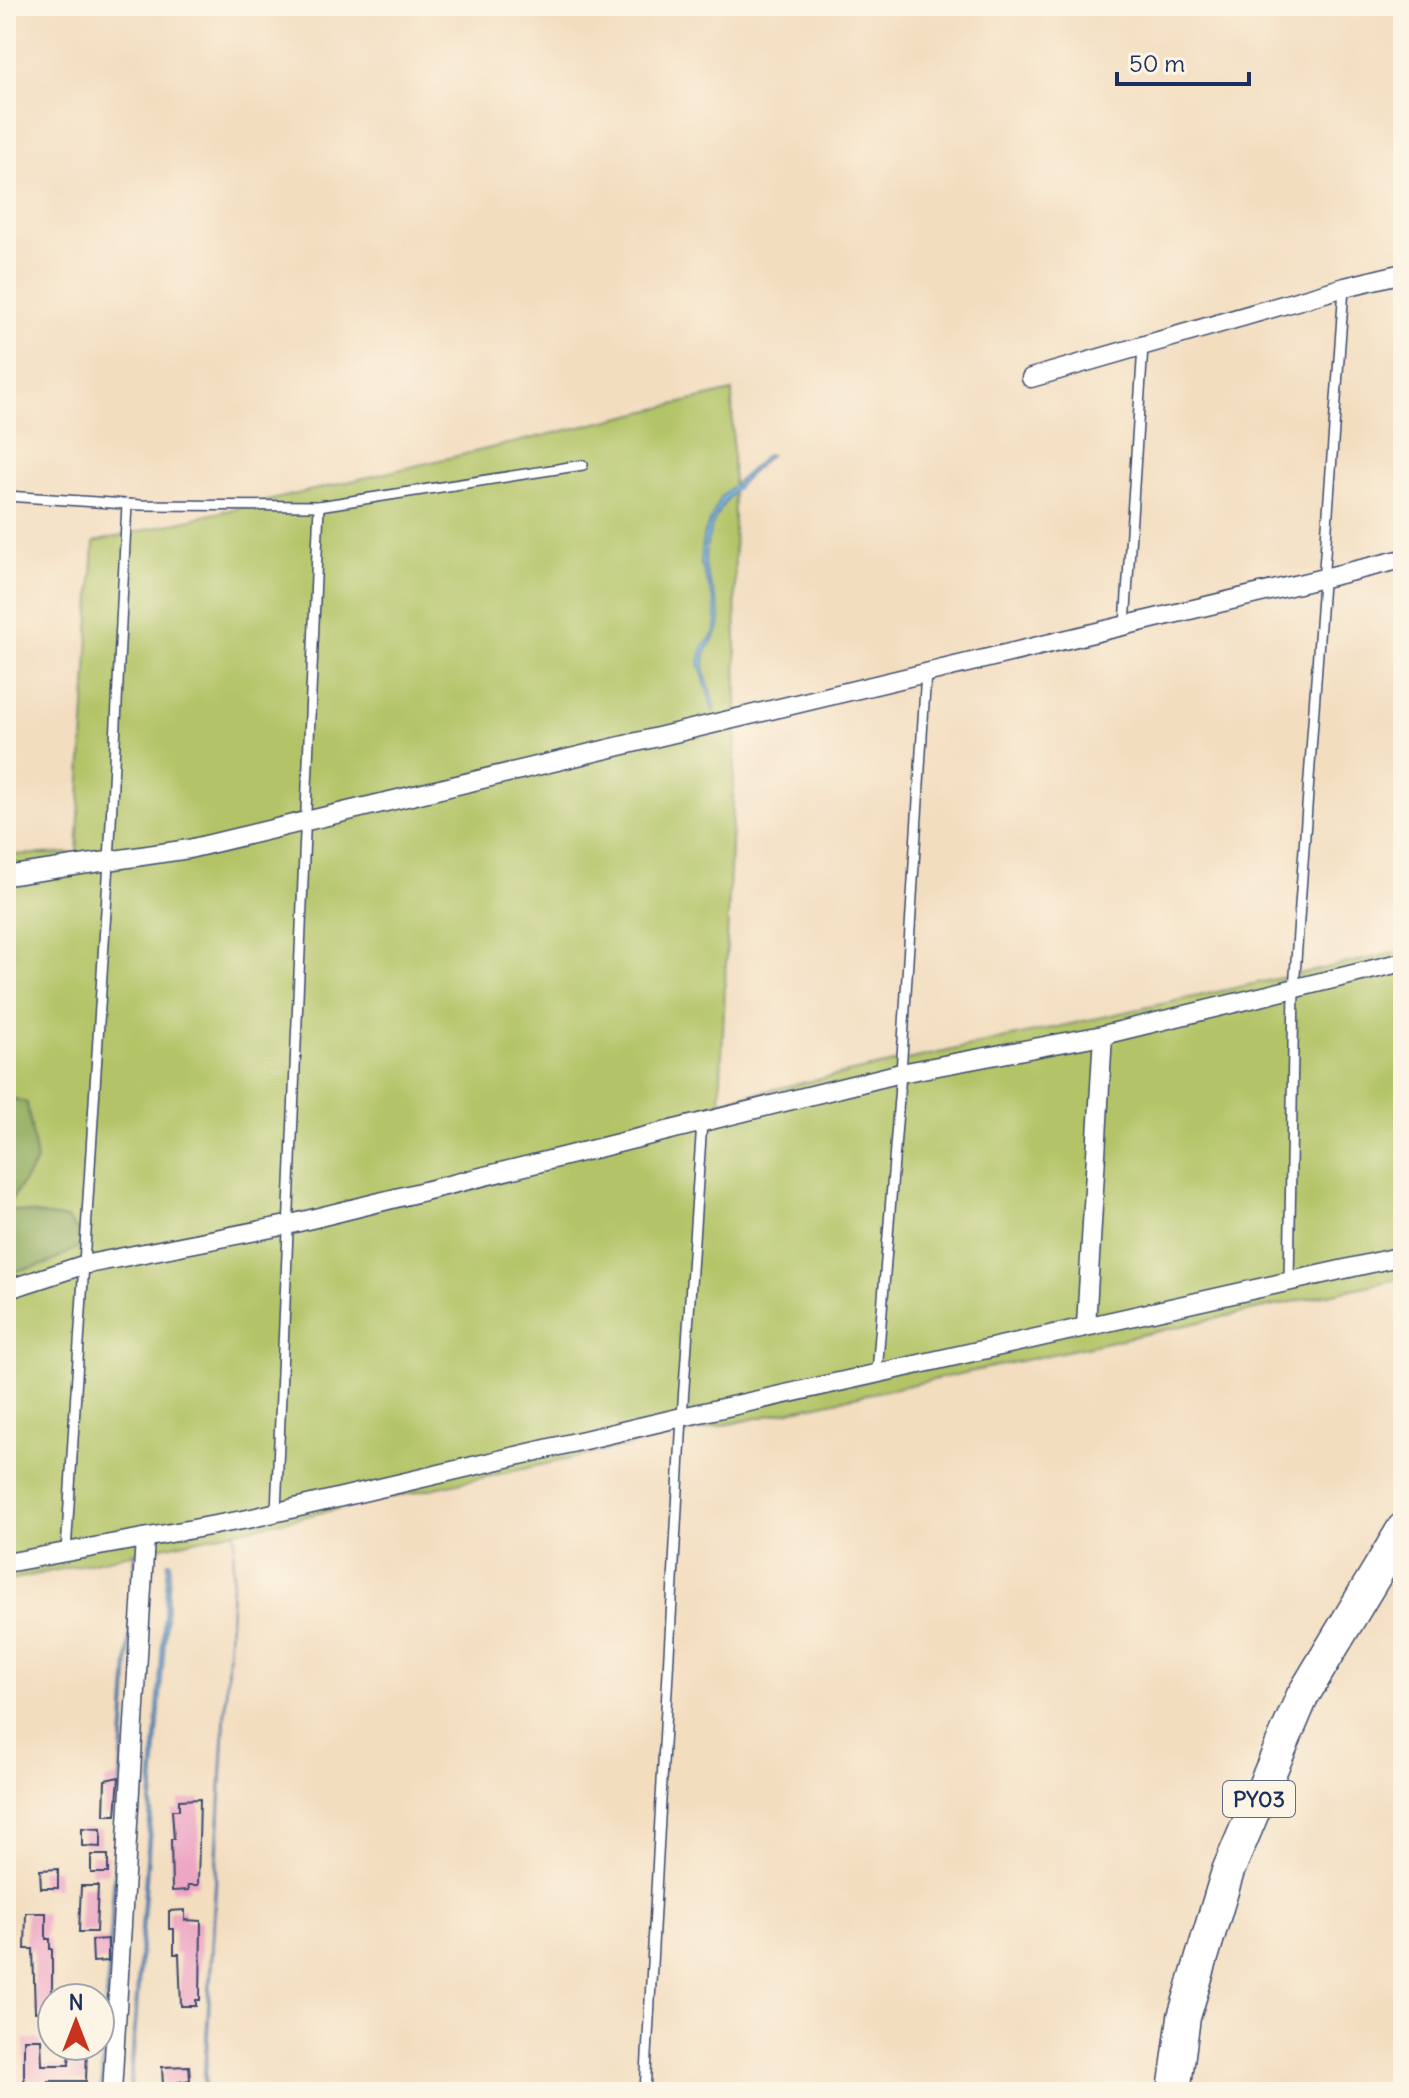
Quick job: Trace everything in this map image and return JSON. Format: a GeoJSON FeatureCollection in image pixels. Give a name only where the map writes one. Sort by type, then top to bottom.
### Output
{"type":"FeatureCollection","features":[{"type":"Feature","properties":{"kind":"highway","name":"PY03"},"geometry":{"type":"LineString","coordinates":[[1174,2092],[1184,2017],[1228,1871],[1302,1697],[1403,1529]]}},
{"type":"Feature","properties":{"kind":"street"},"geometry":{"type":"LineString","coordinates":[[1031,378],[1403,273]]}},
{"type":"Feature","properties":{"kind":"street"},"geometry":{"type":"LineString","coordinates":[[6,876],[189,849],[1403,559]]}},
{"type":"Feature","properties":{"kind":"street"},"geometry":{"type":"LineString","coordinates":[[6,1290],[83,1265],[287,1225],[901,1073],[1103,1035],[1403,962]]}},
{"type":"Feature","properties":{"kind":"street"},"geometry":{"type":"LineString","coordinates":[[1086,1326],[1103,1035]]}},
{"type":"Feature","properties":{"kind":"street"},"geometry":{"type":"LineString","coordinates":[[6,1563],[276,1512],[682,1417],[1403,1256]]}},
{"type":"Feature","properties":{"kind":"street"},"geometry":{"type":"LineString","coordinates":[[112,2092],[145,1538]]}},
{"type":"Feature","properties":{"kind":"lane"},"geometry":{"type":"LineString","coordinates":[[1289,1283],[1294,989],[1345,287]]}},
{"type":"Feature","properties":{"kind":"lane"},"geometry":{"type":"LineString","coordinates":[[1125,625],[1143,346]]}},
{"type":"Feature","properties":{"kind":"lane"},"geometry":{"type":"LineString","coordinates":[[6,496],[127,504],[319,506],[583,465]]}},
{"type":"Feature","properties":{"kind":"lane"},"geometry":{"type":"LineString","coordinates":[[66,1552],[109,862],[127,504]]}},
{"type":"Feature","properties":{"kind":"lane"},"geometry":{"type":"LineString","coordinates":[[276,1512],[319,506]]}},
{"type":"Feature","properties":{"kind":"lane"},"geometry":{"type":"LineString","coordinates":[[877,1373],[901,1073],[926,672]]}},
{"type":"Feature","properties":{"kind":"lane"},"geometry":{"type":"LineString","coordinates":[[645,2092],[682,1417],[702,1122]]}},
{"type":"Feature","properties":{"kind":"green space"},"geometry":{"type":"Polygon","coordinates":[[[732,391],[737,709],[720,1101],[1403,951],[1403,1278],[6,1581],[6,855],[77,853],[94,542],[732,391]]]}},
{"type":"Feature","properties":{"kind":"green space"},"geometry":{"type":"Polygon","coordinates":[[[6,1096],[27,1103],[37,1161],[6,1208],[6,1096]]]}},
{"type":"Feature","properties":{"kind":"green space"},"geometry":{"type":"Polygon","coordinates":[[[6,1209],[67,1219],[88,1242],[47,1264],[6,1273],[6,1209]]]}},
{"type":"Feature","properties":{"kind":"water"},"geometry":{"type":"Polygon","coordinates":[[[766,455],[770,455],[725,502],[706,546],[705,563],[720,617],[718,630],[704,662],[713,711],[699,662],[703,647],[714,634],[717,622],[714,602],[701,564],[703,537],[721,497],[766,455]]]}},
{"type":"Feature","properties":{"kind":"water"},"geometry":{"type":"Polygon","coordinates":[[[235,1532],[205,2092],[203,2092],[235,1532]]]}},
{"type":"Feature","properties":{"kind":"water"},"geometry":{"type":"Polygon","coordinates":[[[136,1551],[107,1982],[134,1552],[136,1551]]]}},
{"type":"Feature","properties":{"kind":"water"},"geometry":{"type":"Polygon","coordinates":[[[168,1561],[171,1562],[129,2092],[168,1561]]]}},
{"type":"Feature","properties":{"kind":"water"},"geometry":{"type":"Polygon","coordinates":[[[102,2062],[104,2062],[102,2092],[102,2062]]]}},
{"type":"Feature","properties":{"kind":"building"},"geometry":{"type":"Polygon","coordinates":[[[119,1777],[116,1815],[104,1815],[105,1780],[119,1777]]]}},
{"type":"Feature","properties":{"kind":"building"},"geometry":{"type":"Polygon","coordinates":[[[200,1799],[198,1885],[188,1885],[189,1890],[172,1891],[172,1810],[179,1810],[179,1800],[200,1799]]]}},
{"type":"Feature","properties":{"kind":"building"},"geometry":{"type":"Polygon","coordinates":[[[82,1828],[101,1829],[101,1847],[82,1846],[82,1828]]]}},
{"type":"Feature","properties":{"kind":"building"},"geometry":{"type":"Polygon","coordinates":[[[91,1855],[108,1855],[108,1873],[91,1873],[91,1855]]]}},
{"type":"Feature","properties":{"kind":"building"},"geometry":{"type":"Polygon","coordinates":[[[58,1869],[58,1888],[41,1888],[40,1870],[58,1869]]]}},
{"type":"Feature","properties":{"kind":"building"},"geometry":{"type":"Polygon","coordinates":[[[81,1886],[98,1886],[96,1932],[79,1932],[81,1886]]]}},
{"type":"Feature","properties":{"kind":"building"},"geometry":{"type":"Polygon","coordinates":[[[185,1910],[185,1920],[201,1921],[200,2000],[196,2000],[196,2006],[181,2006],[179,1954],[174,1954],[174,1929],[169,1929],[169,1911],[185,1910]]]}},
{"type":"Feature","properties":{"kind":"building"},"geometry":{"type":"Polygon","coordinates":[[[26,1913],[46,1913],[46,1939],[50,1939],[52,1949],[52,1982],[36,1982],[36,2012],[33,1949],[25,1949],[26,1913]]]}},
{"type":"Feature","properties":{"kind":"building"},"geometry":{"type":"Polygon","coordinates":[[[108,1939],[108,1961],[93,1962],[92,1940],[108,1939]]]}},
{"type":"Feature","properties":{"kind":"building"},"geometry":{"type":"Polygon","coordinates":[[[24,2039],[36,2039],[36,2062],[42,2062],[42,2065],[87,2062],[86,2081],[49,2081],[49,2088],[24,2088],[24,2039]]]}},
{"type":"Feature","properties":{"kind":"building"},"geometry":{"type":"Polygon","coordinates":[[[189,2066],[190,2080],[163,2085],[162,2067],[189,2066]]]}}]}
